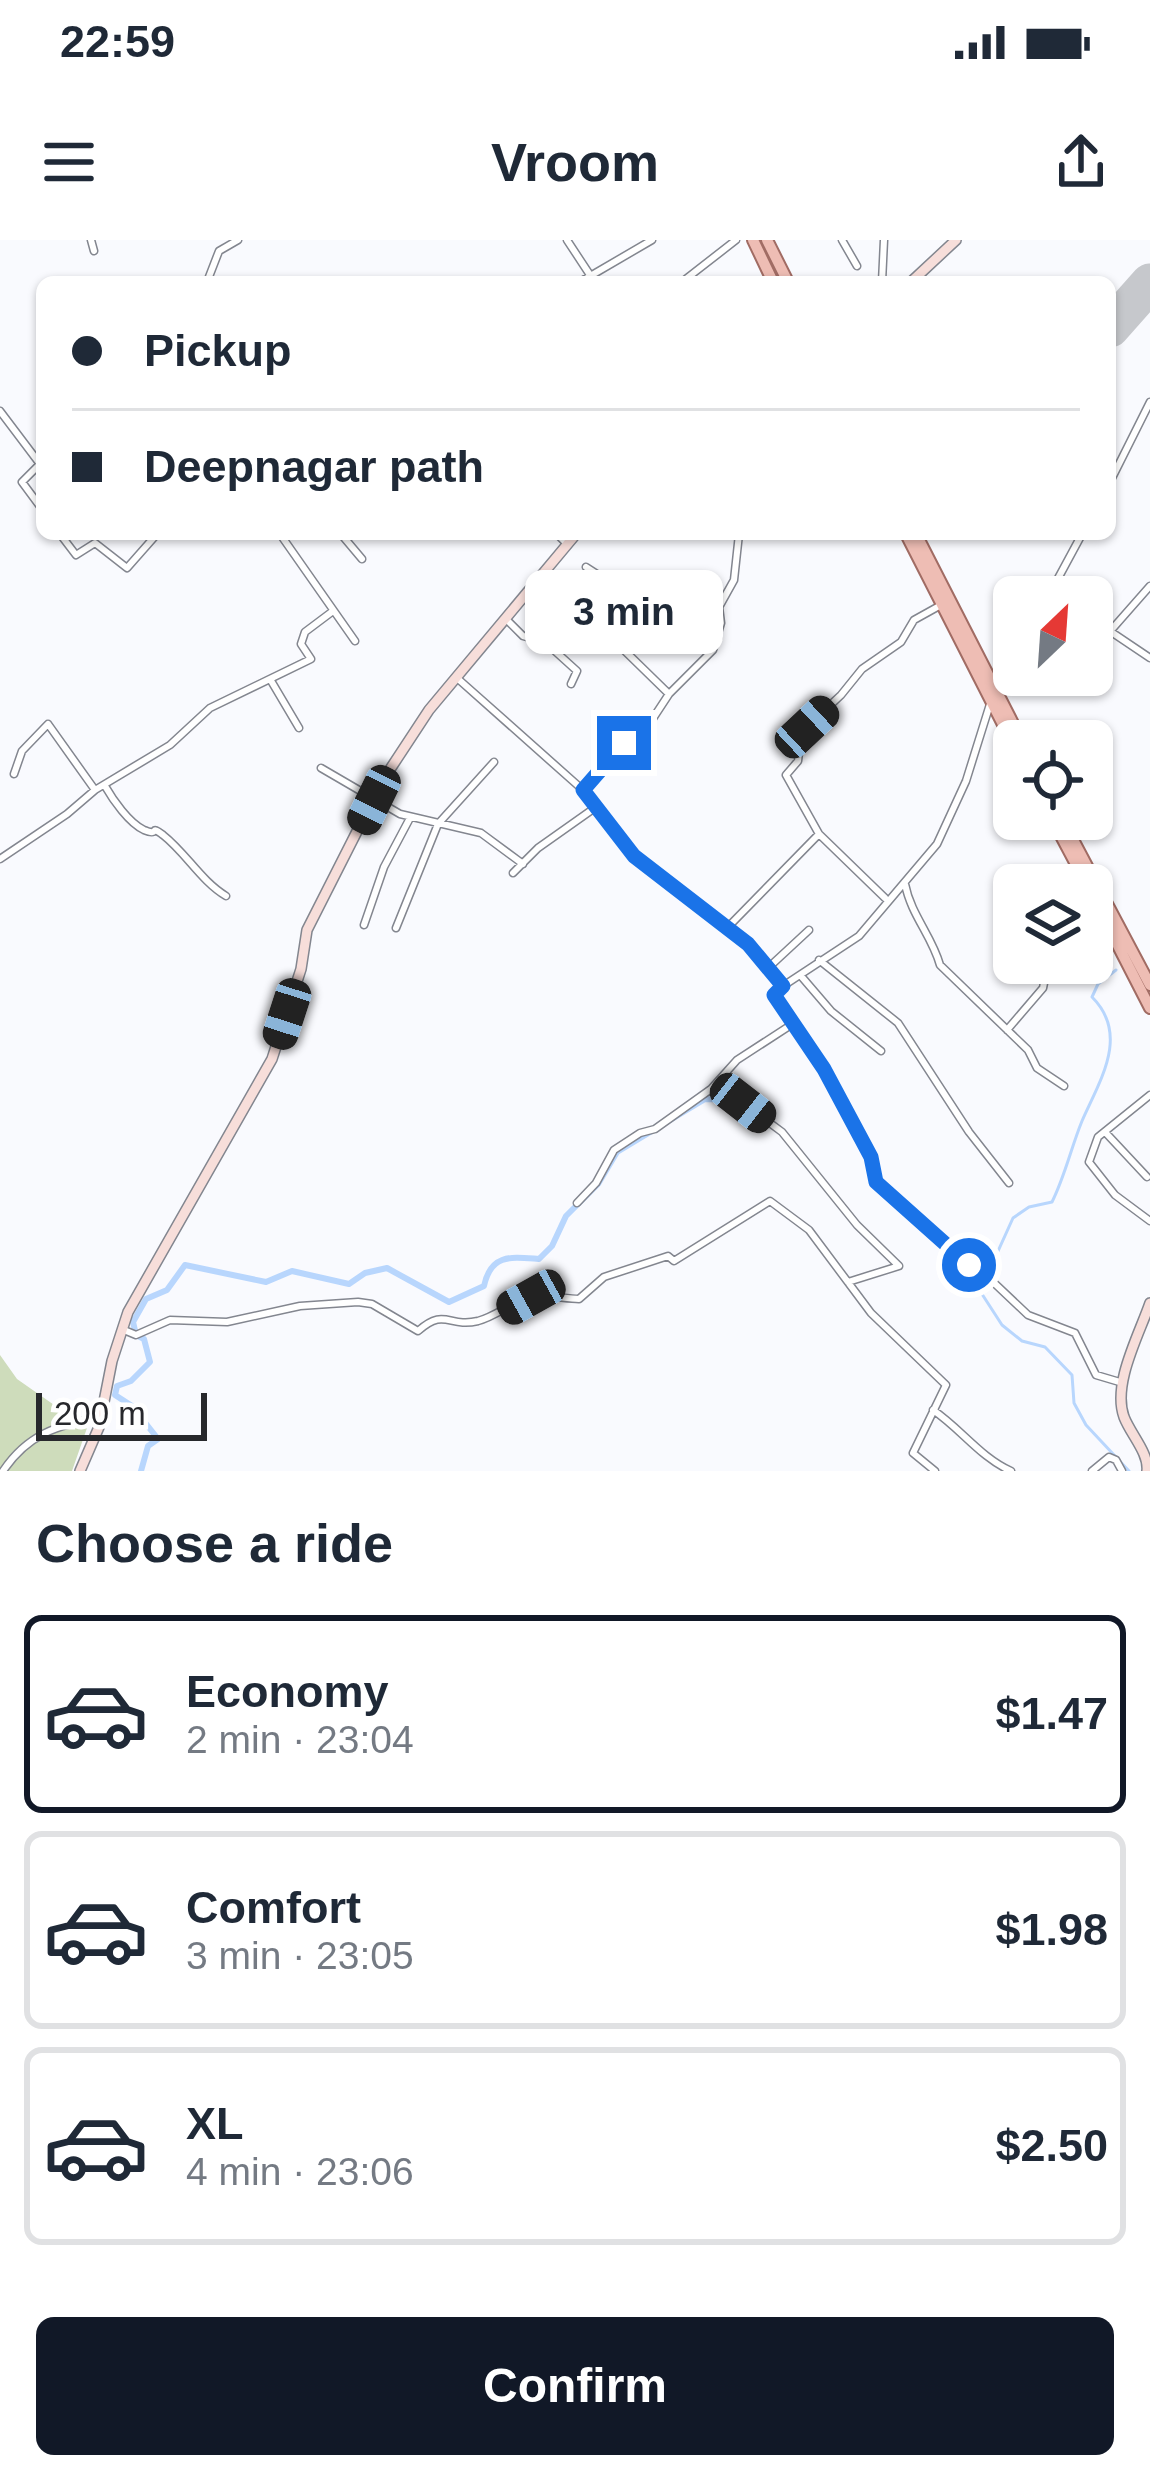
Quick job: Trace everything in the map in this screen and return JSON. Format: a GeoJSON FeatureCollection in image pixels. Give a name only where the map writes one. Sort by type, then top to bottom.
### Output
{"type":"FeatureCollection","features":[{"type":"Feature","properties":{"kind":"main road"},"geometry":{"type":"LineString","coordinates":[[753,240],[775,276]]}},
{"type":"Feature","properties":{"kind":"main road"},"geometry":{"type":"LineString","coordinates":[[767,240],[777,276]]}},
{"type":"Feature","properties":{"kind":"main road"},"geometry":{"type":"LineString","coordinates":[[909,540],[940,605],[993,693]]}},
{"type":"Feature","properties":{"kind":"main road"},"geometry":{"type":"LineString","coordinates":[[919,540],[993,693]]}},
{"type":"Feature","properties":{"kind":"main road"},"geometry":{"type":"LineString","coordinates":[[1073,840],[1150,985]]}},
{"type":"Feature","properties":{"kind":"main road"},"geometry":{"type":"LineString","coordinates":[[1113,939],[1150,1008]]}},
{"type":"Feature","properties":{"kind":"street"},"geometry":{"type":"LineString","coordinates":[[91,240],[94,250]]}},
{"type":"Feature","properties":{"kind":"street"},"geometry":{"type":"LineString","coordinates":[[209,276],[219,251],[238,240]]}},
{"type":"Feature","properties":{"kind":"street"},"geometry":{"type":"LineString","coordinates":[[567,240],[590,275],[652,240]]}},
{"type":"Feature","properties":{"kind":"street"},"geometry":{"type":"LineString","coordinates":[[690,276],[736,240]]}},
{"type":"Feature","properties":{"kind":"street"},"geometry":{"type":"LineString","coordinates":[[842,240],[857,266]]}},
{"type":"Feature","properties":{"kind":"street"},"geometry":{"type":"LineString","coordinates":[[882,276],[884,240]]}},
{"type":"Feature","properties":{"kind":"street"},"geometry":{"type":"LineString","coordinates":[[917,276],[956,240]]}},
{"type":"Feature","properties":{"kind":"street"},"geometry":{"type":"LineString","coordinates":[[1116,470],[1150,402]]}},
{"type":"Feature","properties":{"kind":"street"},"geometry":{"type":"LineString","coordinates":[[0,412],[36,459]]}},
{"type":"Feature","properties":{"kind":"street"},"geometry":{"type":"LineString","coordinates":[[36,468],[22,482],[36,501]]}},
{"type":"Feature","properties":{"kind":"street"},"geometry":{"type":"LineString","coordinates":[[64,540],[79,555],[95,543],[127,568],[152,540]]}},
{"type":"Feature","properties":{"kind":"street"},"geometry":{"type":"LineString","coordinates":[[286,540],[355,641]]}},
{"type":"Feature","properties":{"kind":"street"},"geometry":{"type":"LineString","coordinates":[[345,540],[362,559]]}},
{"type":"Feature","properties":{"kind":"street"},"geometry":{"type":"LineString","coordinates":[[563,540],[568,545]]}},
{"type":"Feature","properties":{"kind":"street"},"geometry":{"type":"LineString","coordinates":[[80,1471],[101,1418],[122,1329],[272,1059],[308,931],[374,800],[417,728],[572,540]]}},
{"type":"Feature","properties":{"kind":"street"},"geometry":{"type":"LineString","coordinates":[[583,790],[630,737],[646,729],[669,694],[706,658],[718,638],[719,607],[734,580],[739,540]]}},
{"type":"Feature","properties":{"kind":"street"},"geometry":{"type":"LineString","coordinates":[[1060,576],[1079,540]]}},
{"type":"Feature","properties":{"kind":"street"},"geometry":{"type":"LineString","coordinates":[[586,567],[631,596],[718,638]]}},
{"type":"Feature","properties":{"kind":"street"},"geometry":{"type":"LineString","coordinates":[[1113,628],[1148,591]]}},
{"type":"Feature","properties":{"kind":"street"},"geometry":{"type":"LineString","coordinates":[[886,899],[819,834],[787,775],[798,761],[801,734],[862,669],[901,641],[914,620],[940,605]]}},
{"type":"Feature","properties":{"kind":"street"},"geometry":{"type":"LineString","coordinates":[[0,859],[94,790],[170,745],[210,708],[311,659],[301,644],[305,632],[333,611]]}},
{"type":"Feature","properties":{"kind":"street"},"geometry":{"type":"LineString","coordinates":[[544,642],[565,620],[585,612],[669,694]]}},
{"type":"Feature","properties":{"kind":"street"},"geometry":{"type":"LineString","coordinates":[[506,619],[523,636],[544,642],[578,671],[571,684]]}},
{"type":"Feature","properties":{"kind":"street"},"geometry":{"type":"LineString","coordinates":[[1113,630],[1150,658]]}},
{"type":"Feature","properties":{"kind":"street"},"geometry":{"type":"LineString","coordinates":[[457,678],[583,790],[634,856],[728,927],[783,986]]}},
{"type":"Feature","properties":{"kind":"street"},"geometry":{"type":"LineString","coordinates":[[270,679],[299,728]]}},
{"type":"Feature","properties":{"kind":"street"},"geometry":{"type":"LineString","coordinates":[[978,1270],[876,1182],[865,1144],[774,995],[819,959],[859,936],[944,831],[994,696]]}},
{"type":"Feature","properties":{"kind":"street"},"geometry":{"type":"LineString","coordinates":[[14,773],[22,751],[48,724],[94,790]]}},
{"type":"Feature","properties":{"kind":"street"},"geometry":{"type":"LineString","coordinates":[[396,928],[438,824],[494,762]]}},
{"type":"Feature","properties":{"kind":"street"},"geometry":{"type":"LineString","coordinates":[[321,768],[410,818],[482,833],[524,864]]}},
{"type":"Feature","properties":{"kind":"street"},"geometry":{"type":"LineString","coordinates":[[105,786],[142,828],[160,832],[226,896]]}},
{"type":"Feature","properties":{"kind":"street"},"geometry":{"type":"LineString","coordinates":[[513,873],[596,807]]}},
{"type":"Feature","properties":{"kind":"street"},"geometry":{"type":"LineString","coordinates":[[364,925],[384,867],[410,818]]}},
{"type":"Feature","properties":{"kind":"street"},"geometry":{"type":"LineString","coordinates":[[728,927],[819,834]]}},
{"type":"Feature","properties":{"kind":"street"},"geometry":{"type":"LineString","coordinates":[[904,884],[940,965],[1028,1050],[1037,1068],[1064,1086]]}},
{"type":"Feature","properties":{"kind":"street"},"geometry":{"type":"LineString","coordinates":[[768,968],[809,930]]}},
{"type":"Feature","properties":{"kind":"street"},"geometry":{"type":"LineString","coordinates":[[819,959],[898,1023],[969,1132],[1009,1183]]}},
{"type":"Feature","properties":{"kind":"street"},"geometry":{"type":"LineString","coordinates":[[801,976],[831,1011],[881,1051]]}},
{"type":"Feature","properties":{"kind":"street"},"geometry":{"type":"LineString","coordinates":[[1007,1030],[1044,984]]}},
{"type":"Feature","properties":{"kind":"street"},"geometry":{"type":"LineString","coordinates":[[578,1202],[596,1183],[614,1150],[655,1129],[711,1090],[737,1060],[794,1023]]}},
{"type":"Feature","properties":{"kind":"street"},"geometry":{"type":"LineString","coordinates":[[711,1090],[743,1103],[782,1132],[857,1225],[899,1266],[848,1282]]}},
{"type":"Feature","properties":{"kind":"street"},"geometry":{"type":"LineString","coordinates":[[1150,1094],[1098,1137],[1089,1162],[1115,1195],[1150,1221]]}},
{"type":"Feature","properties":{"kind":"street"},"geometry":{"type":"LineString","coordinates":[[1105,1132],[1148,1177]]}},
{"type":"Feature","properties":{"kind":"street"},"geometry":{"type":"LineString","coordinates":[[122,1329],[136,1335],[170,1320],[227,1322],[300,1306],[358,1302],[372,1304],[418,1331],[433,1318],[445,1317],[458,1324],[477,1321],[531,1297],[579,1299],[604,1277],[668,1256],[674,1261],[770,1201],[809,1230],[896,1341],[946,1385],[913,1453],[935,1471]]}},
{"type":"Feature","properties":{"kind":"street"},"geometry":{"type":"LineString","coordinates":[[991,1280],[1028,1315],[1075,1333],[1096,1375],[1123,1383]]}},
{"type":"Feature","properties":{"kind":"street"},"geometry":{"type":"LineString","coordinates":[[1147,1471],[1148,1462],[1120,1401],[1150,1303]]}},
{"type":"Feature","properties":{"kind":"street"},"geometry":{"type":"LineString","coordinates":[[933,1410],[956,1425],[986,1457],[1012,1471]]}},
{"type":"Feature","properties":{"kind":"street"},"geometry":{"type":"LineString","coordinates":[[3,1471],[17,1450],[50,1428],[101,1418]]}},
{"type":"Feature","properties":{"kind":"street"},"geometry":{"type":"LineString","coordinates":[[1092,1471],[1109,1456],[1122,1471]]}},
{"type":"Feature","properties":{"kind":"green space"},"geometry":{"type":"Polygon","coordinates":[[[0,1355],[17,1379],[87,1428],[72,1471],[0,1471],[0,1355]]]}},
{"type":"Feature","properties":{"kind":"waterway"},"geometry":{"type":"LineString","coordinates":[[1116,970],[1098,984],[1092,997],[1109,1027],[1108,1058],[1057,1192],[1052,1202],[1029,1207],[1013,1218],[980,1291],[1002,1325],[1022,1341],[1045,1347],[1072,1375],[1074,1403],[1086,1425],[1129,1471]]}},
{"type":"Feature","properties":{"kind":"waterway"},"geometry":{"type":"LineString","coordinates":[[141,1471],[148,1446],[158,1439],[132,1406],[115,1395],[117,1386],[131,1381],[150,1362],[133,1322],[146,1299],[167,1290],[185,1265],[266,1282],[292,1271],[349,1284],[365,1273],[387,1268],[449,1302],[484,1286],[497,1262],[539,1259],[617,1152],[705,1099],[730,1100],[765,1127]]}},
{"type":"Feature","properties":{"kind":"runway"},"geometry":{"type":"LineString","coordinates":[[1116,321],[1150,283]]}},
{"type":"Feature","properties":{"kind":"route"},"geometry":{"type":"LineString","coordinates":[[624,743],[583,790],[634,856],[748,944],[783,986],[774,995],[813,1050],[865,1144],[876,1182],[969,1265]]}}]}
